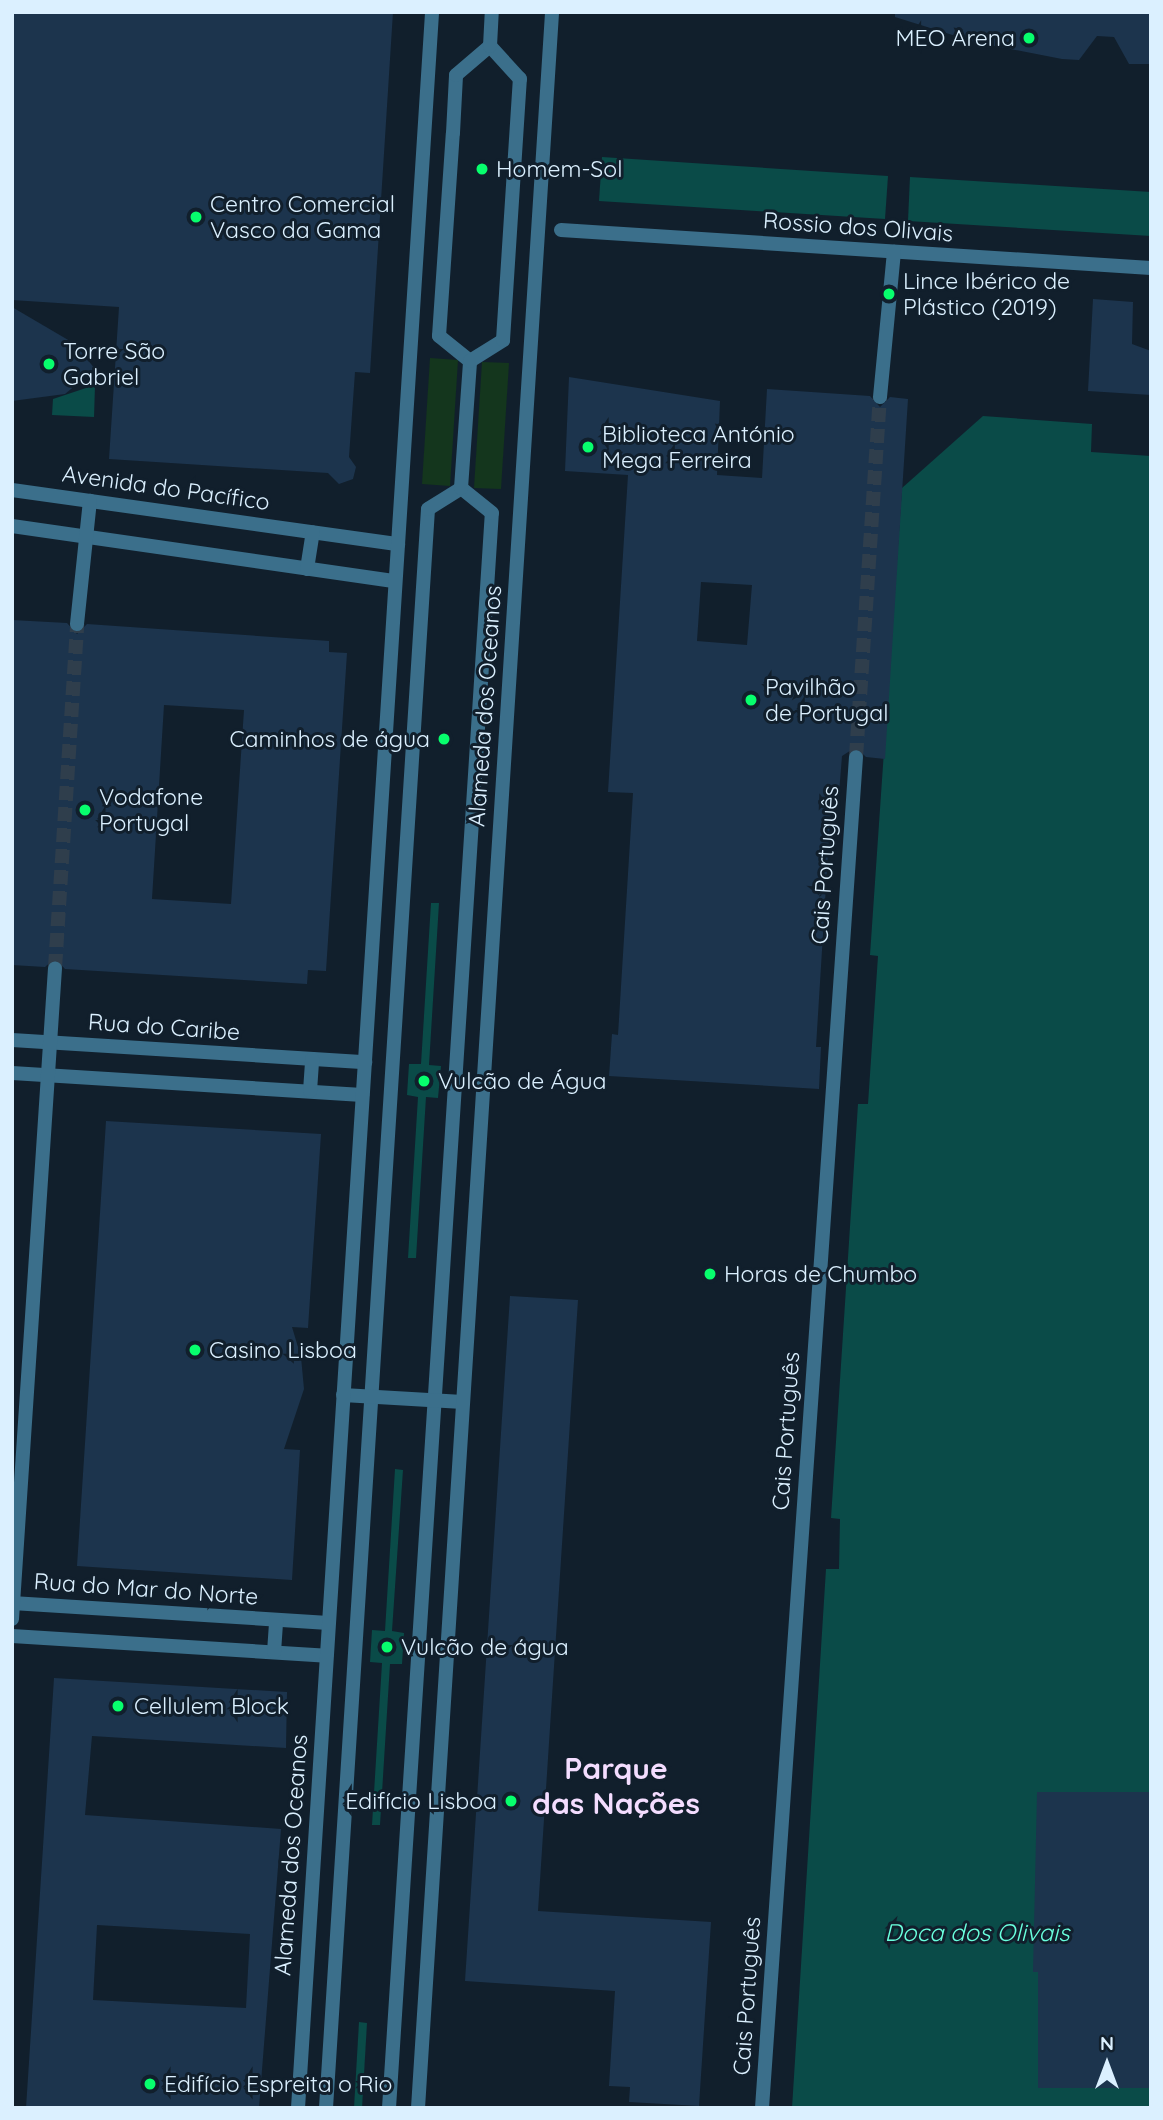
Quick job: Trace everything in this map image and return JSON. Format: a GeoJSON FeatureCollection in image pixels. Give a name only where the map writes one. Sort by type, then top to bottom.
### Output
{"type":"FeatureCollection","features":[{"type":"Feature","properties":{"kind":"street","name":"Alameda dos Oceanos"},"geometry":{"type":"LineString","coordinates":[[298,2108],[432,12]]}},
{"type":"Feature","properties":{"kind":"street"},"geometry":{"type":"LineString","coordinates":[[470,361],[503,340],[520,79],[490,46],[492,12]]}},
{"type":"Feature","properties":{"kind":"street","name":"Alameda dos Oceanos"},"geometry":{"type":"LineString","coordinates":[[418,2108],[552,12]]}},
{"type":"Feature","properties":{"kind":"street"},"geometry":{"type":"LineString","coordinates":[[470,361],[439,336],[456,75],[490,46]]}},
{"type":"Feature","properties":{"kind":"street","name":"Rossio dos Olivais"},"geometry":{"type":"LineString","coordinates":[[562,230],[1151,268]]}},
{"type":"Feature","properties":{"kind":"street"},"geometry":{"type":"LineString","coordinates":[[880,397],[894,252]]}},
{"type":"Feature","properties":{"kind":"street"},"geometry":{"type":"LineString","coordinates":[[326,2108],[428,509],[461,488],[470,361]]}},
{"type":"Feature","properties":{"kind":"street","name":"Alameda dos Oceanos"},"geometry":{"type":"LineString","coordinates":[[389,2108],[492,513],[461,488]]}},
{"type":"Feature","properties":{"kind":"street","name":"Avenida do Pacífico"},"geometry":{"type":"LineString","coordinates":[[12,490],[398,544]]}},
{"type":"Feature","properties":{"kind":"street"},"geometry":{"type":"LineString","coordinates":[[76,624],[90,501]]}},
{"type":"Feature","properties":{"kind":"street"},"geometry":{"type":"LineString","coordinates":[[12,526],[396,581]]}},
{"type":"Feature","properties":{"kind":"street"},"geometry":{"type":"LineString","coordinates":[[307,569],[313,532]]}},
{"type":"Feature","properties":{"kind":"street","name":"Cais Português"},"geometry":{"type":"LineString","coordinates":[[762,2108],[856,757]]}},
{"type":"Feature","properties":{"kind":"street"},"geometry":{"type":"LineString","coordinates":[[12,1619],[54,968]]}},
{"type":"Feature","properties":{"kind":"street","name":"Rua do Caribe"},"geometry":{"type":"LineString","coordinates":[[12,1040],[365,1062]]}},
{"type":"Feature","properties":{"kind":"street"},"geometry":{"type":"LineString","coordinates":[[310,1091],[312,1059]]}},
{"type":"Feature","properties":{"kind":"street"},"geometry":{"type":"LineString","coordinates":[[12,1073],[362,1095]]}},
{"type":"Feature","properties":{"kind":"street"},"geometry":{"type":"LineString","coordinates":[[343,1395],[463,1402]]}},
{"type":"Feature","properties":{"kind":"street","name":"Rua do Mar do Norte"},"geometry":{"type":"LineString","coordinates":[[13,1603],[328,1623]]}},
{"type":"Feature","properties":{"kind":"street","name":"Rua do Mar do Norte"},"geometry":{"type":"LineString","coordinates":[[274,1652],[276,1620]]}},
{"type":"Feature","properties":{"kind":"street"},"geometry":{"type":"LineString","coordinates":[[12,1636],[326,1656]]}},
{"type":"Feature","properties":{"kind":"shaded area"},"geometry":{"type":"Polygon","coordinates":[[[430,358],[458,360],[450,486],[422,484],[430,358]]]}},
{"type":"Feature","properties":{"kind":"shaded area"},"geometry":{"type":"Polygon","coordinates":[[[482,362],[509,363],[501,489],[474,488],[482,362]]]}},
{"type":"Feature","properties":{"kind":"water"},"geometry":{"type":"Polygon","coordinates":[[[602,157],[888,176],[885,219],[599,201],[602,157]]]}},
{"type":"Feature","properties":{"kind":"water"},"geometry":{"type":"Polygon","coordinates":[[[910,177],[1151,192],[1151,236],[908,221],[910,177]]]}},
{"type":"Feature","properties":{"kind":"water"},"geometry":{"type":"Polygon","coordinates":[[[95,385],[94,417],[52,415],[53,399],[95,385]]]}},
{"type":"Feature","properties":{"kind":"water","name":"Doca dos Olivais"},"geometry":{"type":"Polygon","coordinates":[[[983,416],[1092,424],[1091,452],[1151,456],[1151,2108],[792,2108],[826,1569],[839,1569],[840,1519],[831,1518],[858,1104],[868,1104],[878,956],[870,955],[902,488],[983,416]]]}},
{"type":"Feature","properties":{"kind":"water"},"geometry":{"type":"Polygon","coordinates":[[[431,903],[439,903],[429,1065],[441,1066],[438,1098],[426,1097],[416,1258],[408,1258],[418,1097],[407,1095],[409,1064],[421,1064],[431,903]]]}},
{"type":"Feature","properties":{"kind":"water"},"geometry":{"type":"Polygon","coordinates":[[[395,1469],[403,1470],[392,1631],[404,1633],[402,1664],[390,1664],[380,1825],[372,1825],[382,1663],[370,1662],[372,1630],[385,1631],[395,1469]]]}},
{"type":"Feature","properties":{"kind":"water"},"geometry":{"type":"Polygon","coordinates":[[[359,2022],[367,2023],[362,2108],[354,2108],[359,2022]]]}},
{"type":"Feature","properties":{"kind":"building","name":"Centro Comercial Vasco da Gama"},"geometry":{"type":"Polygon","coordinates":[[[12,12],[393,12],[370,373],[355,372],[349,457],[356,467],[353,479],[339,484],[328,473],[109,459],[119,307],[12,300],[12,12]]]}},
{"type":"Feature","properties":{"kind":"building","name":"MEO Arena"},"geometry":{"type":"Polygon","coordinates":[[[895,12],[1151,12],[1151,64],[1129,64],[1114,37],[1097,36],[1079,60],[1062,59],[975,42],[895,17],[895,12]]]}},
{"type":"Feature","properties":{"kind":"building"},"geometry":{"type":"Polygon","coordinates":[[[1093,299],[1133,302],[1132,344],[1151,351],[1151,395],[1088,391],[1093,299]]]}},
{"type":"Feature","properties":{"kind":"building","name":"Torre São Gabriel"},"geometry":{"type":"Polygon","coordinates":[[[12,307],[75,344],[95,369],[65,394],[12,401],[12,307]]]}},
{"type":"Feature","properties":{"kind":"building"},"geometry":{"type":"Polygon","coordinates":[[[569,377],[720,401],[717,475],[762,478],[767,389],[870,396],[880,407],[890,397],[908,399],[885,759],[866,757],[856,747],[842,756],[838,806],[831,805],[816,1047],[821,1047],[819,1089],[609,1076],[612,1034],[618,1035],[633,793],[608,792],[628,475],[565,471],[569,377]],[[701,582],[697,641],[747,645],[752,585],[701,582]]]}},
{"type":"Feature","properties":{"kind":"building","name":"Vodafone Portugal"},"geometry":{"type":"Polygon","coordinates":[[[12,620],[67,623],[77,634],[87,624],[329,641],[329,652],[347,653],[326,971],[308,970],[307,984],[65,969],[55,958],[45,967],[12,965],[12,620]],[[164,705],[152,899],[231,904],[244,710],[164,705]]]}},
{"type":"Feature","properties":{"kind":"building","name":"Casino Lisboa"},"geometry":{"type":"Polygon","coordinates":[[[106,1121],[321,1134],[308,1328],[292,1327],[301,1357],[304,1389],[284,1449],[300,1450],[292,1580],[77,1566],[106,1121]]]}},
{"type":"Feature","properties":{"kind":"building","name":"Edifício Lisboa"},"geometry":{"type":"Polygon","coordinates":[[[510,1296],[578,1300],[538,1911],[711,1922],[699,2106],[629,2102],[630,2087],[609,2086],[615,1991],[465,1981],[510,1296]]]}},
{"type":"Feature","properties":{"kind":"building"},"geometry":{"type":"Polygon","coordinates":[[[54,1678],[287,1692],[286,1748],[92,1736],[85,1815],[281,1829],[259,2108],[26,2108],[54,1678]],[[97,1925],[93,2000],[246,2008],[250,1934],[97,1925]]]}},
{"type":"Feature","properties":{"kind":"building"},"geometry":{"type":"Polygon","coordinates":[[[1037,1792],[1151,1792],[1151,2088],[1038,2088],[1038,1972],[1033,1972],[1037,1792]]]}},
{"type":"Feature","properties":{"kind":"tunnel"},"geometry":{"type":"LineString","coordinates":[[856,757],[880,397]]}},
{"type":"Feature","properties":{"kind":"tunnel"},"geometry":{"type":"LineString","coordinates":[[55,968],[77,624]]}},
{"type":"Feature","properties":{"kind":"place","name":"MEO Arena"},"geometry":{"type":"Point","coordinates":[1029,38]}},
{"type":"Feature","properties":{"kind":"place","name":"Homem-Sol"},"geometry":{"type":"Point","coordinates":[482,169]}},
{"type":"Feature","properties":{"kind":"place","name":"Centro Comercial Vasco da Gama"},"geometry":{"type":"Point","coordinates":[196,217]}},
{"type":"Feature","properties":{"kind":"place","name":"Lince Ibérico de Plástico (2019)"},"geometry":{"type":"Point","coordinates":[889,294]}},
{"type":"Feature","properties":{"kind":"place","name":"Torre São Gabriel"},"geometry":{"type":"Point","coordinates":[49,364]}},
{"type":"Feature","properties":{"kind":"place","name":"Biblioteca António Mega Ferreira"},"geometry":{"type":"Point","coordinates":[588,447]}},
{"type":"Feature","properties":{"kind":"place","name":"Pavilhão de Portugal"},"geometry":{"type":"Point","coordinates":[751,700]}},
{"type":"Feature","properties":{"kind":"place","name":"Caminhos de água"},"geometry":{"type":"Point","coordinates":[444,739]}},
{"type":"Feature","properties":{"kind":"place","name":"Vodafone Portugal"},"geometry":{"type":"Point","coordinates":[85,810]}},
{"type":"Feature","properties":{"kind":"place","name":"Vulcão de Água"},"geometry":{"type":"Point","coordinates":[424,1081]}},
{"type":"Feature","properties":{"kind":"place","name":"Horas de Chumbo"},"geometry":{"type":"Point","coordinates":[710,1274]}},
{"type":"Feature","properties":{"kind":"place","name":"Casino Lisboa"},"geometry":{"type":"Point","coordinates":[195,1350]}},
{"type":"Feature","properties":{"kind":"place","name":"Vulcão de água"},"geometry":{"type":"Point","coordinates":[387,1647]}},
{"type":"Feature","properties":{"kind":"place","name":"Cellulem Block"},"geometry":{"type":"Point","coordinates":[118,1706]}},
{"type":"Feature","properties":{"kind":"place","name":"Edifício Lisboa"},"geometry":{"type":"Point","coordinates":[511,1801]}},
{"type":"Feature","properties":{"kind":"place","name":"Edifício Espreita o Rio"},"geometry":{"type":"Point","coordinates":[150,2084]}},
{"type":"Feature","properties":{"kind":"district","name":"Parque das Nações"},"geometry":{"type":"Point","coordinates":[616,1785]}}]}
